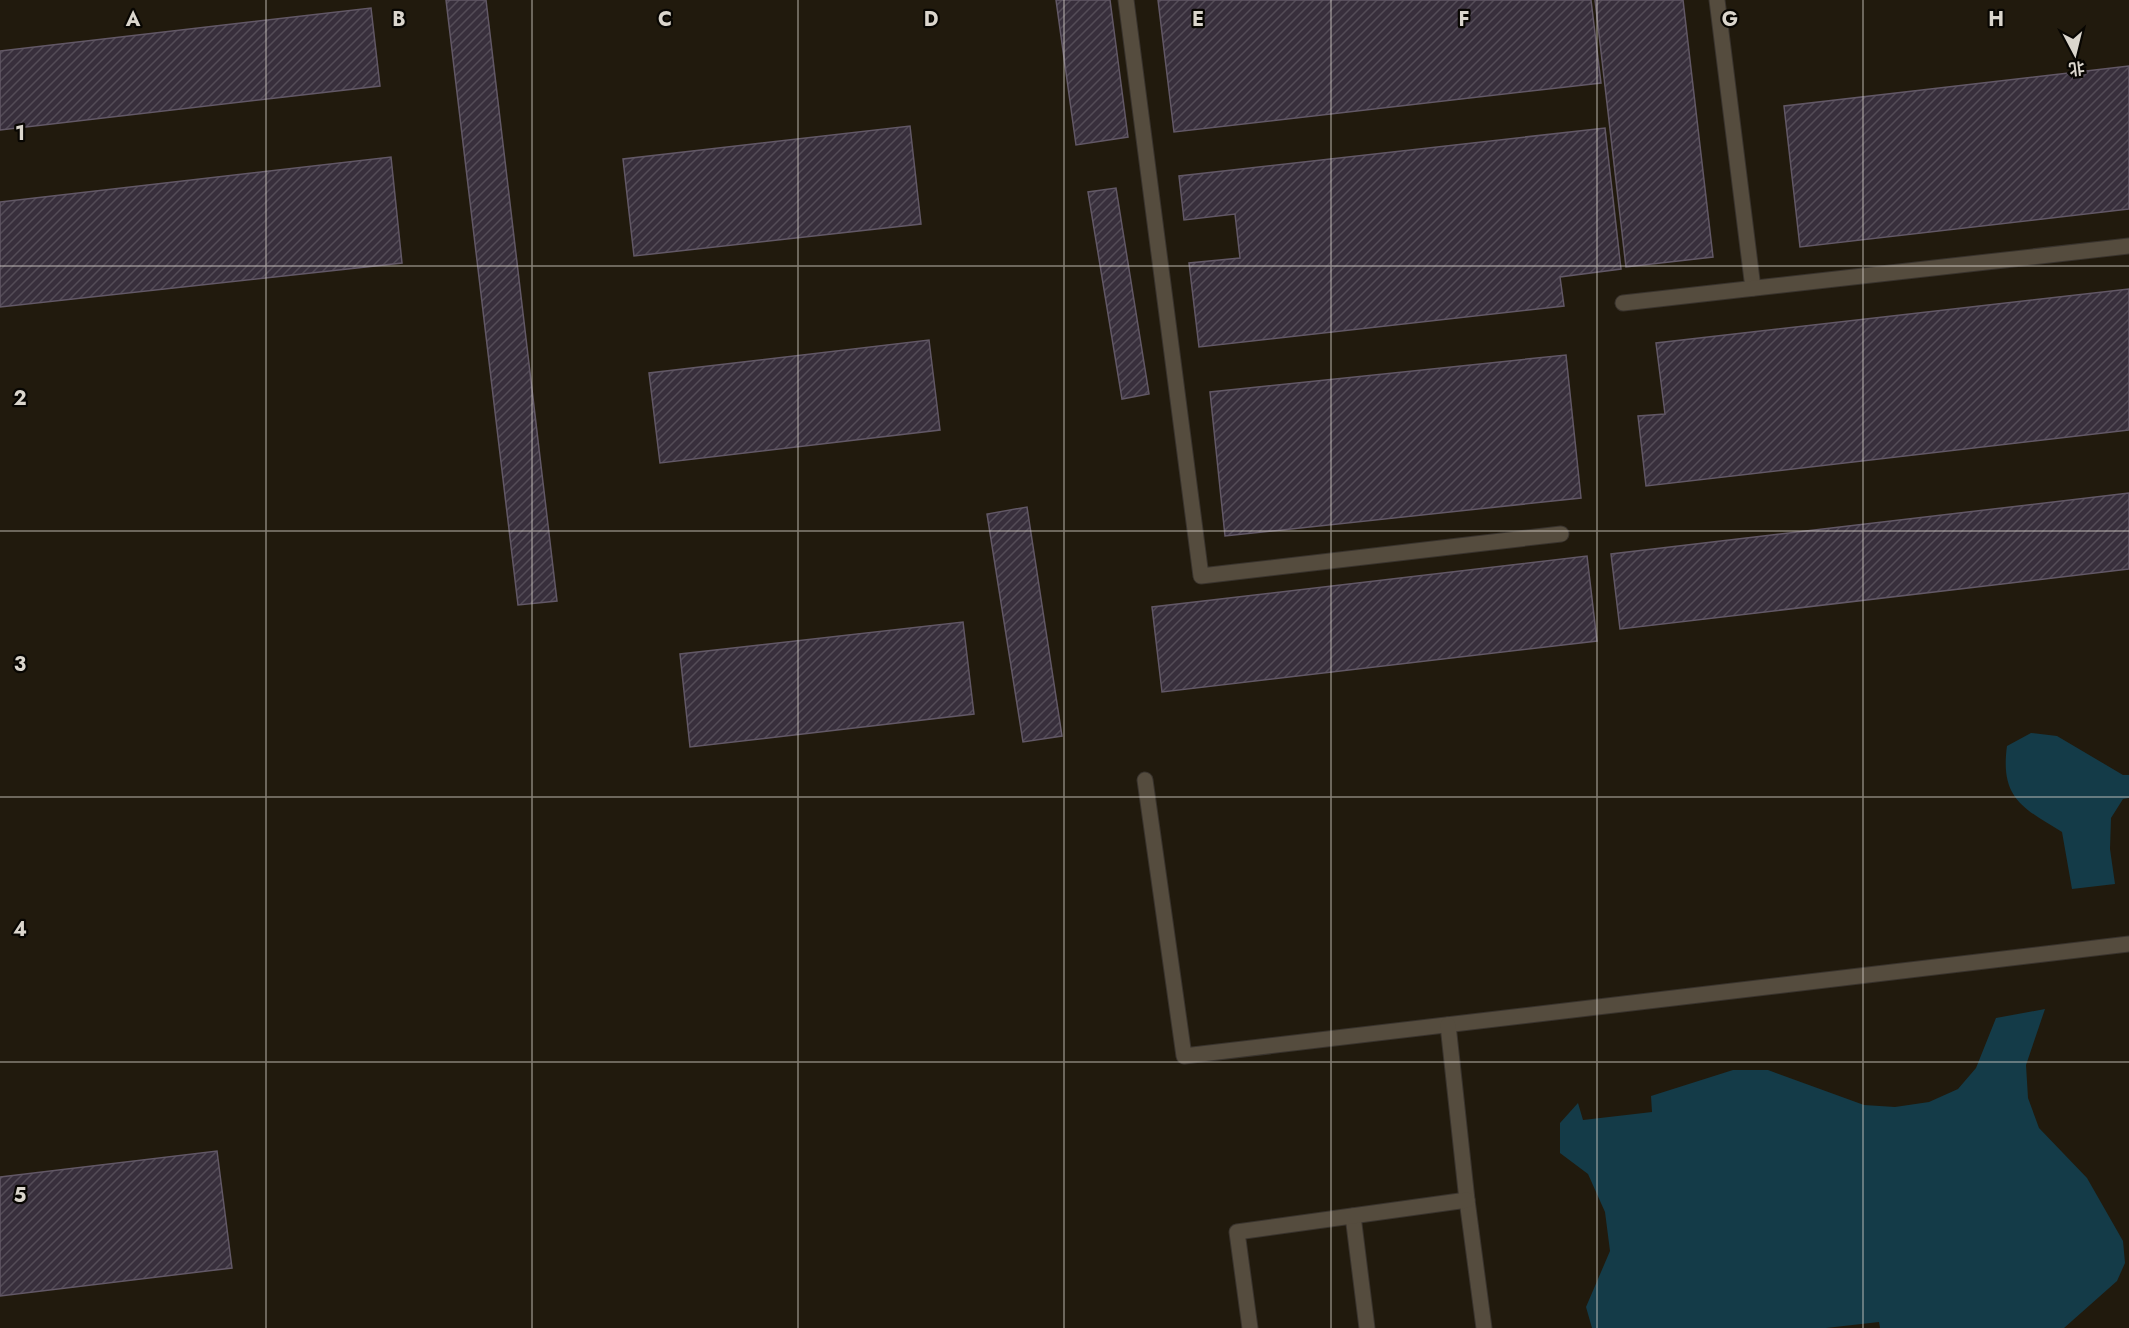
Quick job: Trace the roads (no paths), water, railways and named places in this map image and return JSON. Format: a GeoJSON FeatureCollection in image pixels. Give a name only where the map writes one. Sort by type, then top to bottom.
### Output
{"type":"FeatureCollection","features":[{"type":"Feature","properties":{"kind":"lane"},"geometry":{"type":"LineString","coordinates":[[1126,0],[1201,576],[1561,534]]}},
{"type":"Feature","properties":{"kind":"lane"},"geometry":{"type":"LineString","coordinates":[[1717,0],[1754,288]]}},
{"type":"Feature","properties":{"kind":"lane"},"geometry":{"type":"LineString","coordinates":[[1623,303],[2129,246]]}},
{"type":"Feature","properties":{"kind":"lane"},"geometry":{"type":"LineString","coordinates":[[1145,780],[1184,1056],[2129,944]]}},
{"type":"Feature","properties":{"kind":"lane"},"geometry":{"type":"LineString","coordinates":[[1448,1025],[1484,1328]]}},
{"type":"Feature","properties":{"kind":"lane"},"geometry":{"type":"LineString","coordinates":[[1250,1328],[1237,1232],[1467,1200]]}},
{"type":"Feature","properties":{"kind":"lane"},"geometry":{"type":"LineString","coordinates":[[1353,1216],[1367,1328]]}},
{"type":"Feature","properties":{"kind":"water"},"geometry":{"type":"Polygon","coordinates":[[[2031,733],[2057,736],[2123,775],[2129,775],[2129,798],[2123,799],[2111,818],[2110,849],[2115,884],[2072,889],[2062,832],[2025,808],[2011,789],[2007,778],[2007,746],[2031,733]]]}},
{"type":"Feature","properties":{"kind":"water"},"geometry":{"type":"Polygon","coordinates":[[[2045,1009],[2026,1065],[2028,1098],[2039,1128],[2087,1178],[2123,1241],[2125,1263],[2117,1281],[2064,1328],[1880,1328],[1879,1322],[1826,1328],[1592,1328],[1586,1307],[1610,1251],[1605,1212],[1588,1174],[1560,1153],[1560,1123],[1578,1103],[1583,1120],[1652,1112],[1651,1096],[1733,1070],[1768,1070],[1864,1105],[1895,1107],[1929,1102],[1958,1089],[1976,1068],[1996,1018],[2045,1009]]]}}]}
